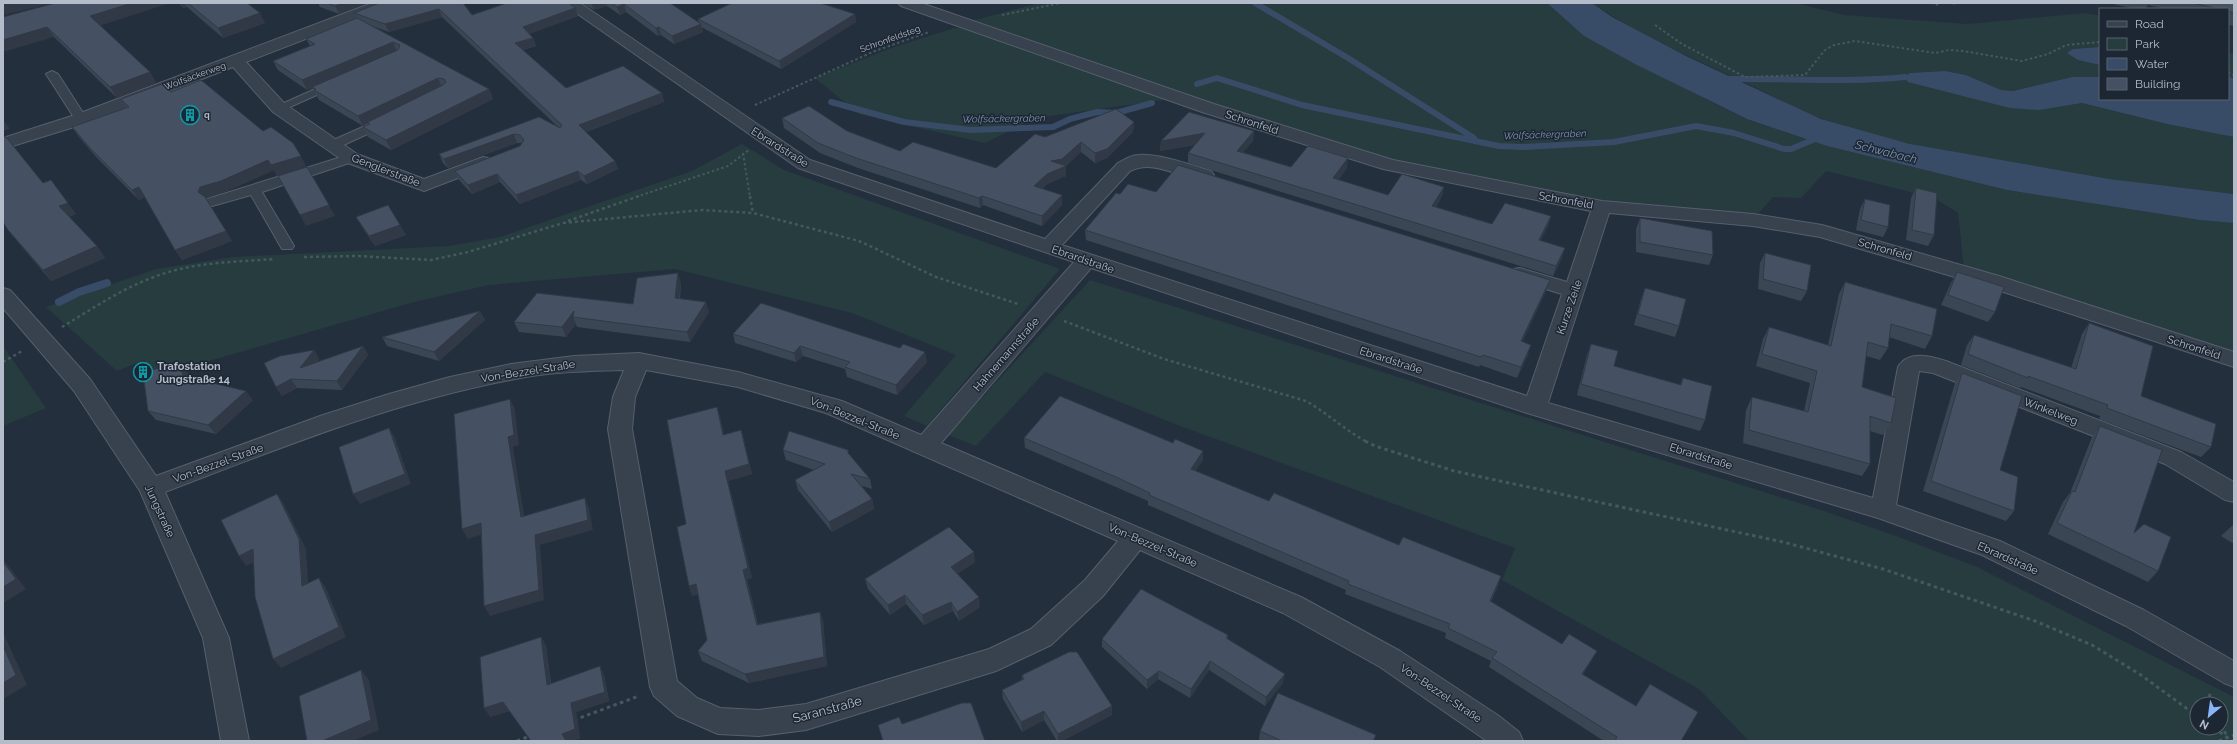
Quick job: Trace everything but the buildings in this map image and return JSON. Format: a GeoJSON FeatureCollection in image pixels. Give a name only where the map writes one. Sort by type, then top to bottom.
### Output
{"type":"FeatureCollection","features":[{"type":"Feature","properties":{"kind":"street","name":"Wolfsäckerweg"},"geometry":{"type":"LineString","coordinates":[[3,144],[81,119],[386,3]]}},
{"type":"Feature","properties":{"kind":"street","name":"Ebrardstraße"},"geometry":{"type":"LineString","coordinates":[[570,3],[732,116],[804,164],[1087,260],[1535,407],[1883,510],[1991,548],[2135,618],[2234,675]]}},
{"type":"Feature","properties":{"kind":"street","name":"Schronfeld"},"geometry":{"type":"LineString","coordinates":[[906,3],[1222,112],[1389,165],[1602,207],[1753,220],[1822,231],[1984,279],[2234,360]]}},
{"type":"Feature","properties":{"kind":"street","name":"Genglerstraße"},"geometry":{"type":"LineString","coordinates":[[236,61],[279,108],[351,158],[424,185],[502,155]]}},
{"type":"Feature","properties":{"kind":"street"},"geometry":{"type":"LineString","coordinates":[[1048,247],[1124,168],[1138,160],[1170,165],[1224,181]]}},
{"type":"Feature","properties":{"kind":"street","name":"Kurze Zeile"},"geometry":{"type":"LineString","coordinates":[[1535,407],[1602,207]]}},
{"type":"Feature","properties":{"kind":"street","name":"Hahnemannstraße"},"geometry":{"type":"LineString","coordinates":[[924,447],[1087,260]]}},
{"type":"Feature","properties":{"kind":"street"},"geometry":{"type":"LineString","coordinates":[[1506,270],[1574,292]]}},
{"type":"Feature","properties":{"kind":"street","name":"Jungstraße"},"geometry":{"type":"LineString","coordinates":[[3,296],[82,385],[151,488],[216,638],[235,741]]}},
{"type":"Feature","properties":{"kind":"street"},"geometry":{"type":"LineString","coordinates":[[639,362],[624,397],[620,430],[664,687]]}},
{"type":"Feature","properties":{"kind":"street","name":"Von-Bezzel-Straße"},"geometry":{"type":"LineString","coordinates":[[151,488],[396,399],[496,374],[568,363],[639,362],[714,374],[786,391],[834,407],[1292,605],[1390,659],[1489,725],[1509,741]]}},
{"type":"Feature","properties":{"kind":"street","name":"Winkelweg"},"geometry":{"type":"LineString","coordinates":[[1883,510],[1910,367],[1919,362],[1938,366],[2173,458],[2234,493]]}},
{"type":"Feature","properties":{"kind":"street","name":"Saranstraße"},"geometry":{"type":"LineString","coordinates":[[664,687],[687,707],[718,721],[758,723],[806,717],[996,659],[1041,638],[1094,588],[1135,538]]}},
{"type":"Feature","properties":{"kind":"lane"},"geometry":{"type":"LineString","coordinates":[[52,74],[81,119]]}},
{"type":"Feature","properties":{"kind":"lane"},"geometry":{"type":"LineString","coordinates":[[279,108],[342,80]]}},
{"type":"Feature","properties":{"kind":"lane"},"geometry":{"type":"LineString","coordinates":[[333,146],[395,116]]}},
{"type":"Feature","properties":{"kind":"lane"},"geometry":{"type":"LineString","coordinates":[[212,202],[255,190],[351,158]]}},
{"type":"Feature","properties":{"kind":"lane"},"geometry":{"type":"LineString","coordinates":[[255,190],[287,246]]}},
{"type":"Feature","properties":{"kind":"path","name":"Schronfeldsteg"},"geometry":{"type":"LineString","coordinates":[[732,116],[875,51],[945,27],[1061,3]]}},
{"type":"Feature","properties":{"kind":"path"},"geometry":{"type":"LineString","coordinates":[[1931,3],[1939,5],[1940,3]]}},
{"type":"Feature","properties":{"kind":"path"},"geometry":{"type":"LineString","coordinates":[[1655,25],[1687,47],[1745,77],[1805,75],[1825,50],[1834,45],[1856,41],[1918,49],[1935,53],[1949,50],[1963,51],[2022,61],[2031,60],[2037,56],[2048,55],[2064,45],[2080,42],[2099,42]]}},
{"type":"Feature","properties":{"kind":"path"},"geometry":{"type":"LineString","coordinates":[[302,258],[358,256],[431,260],[468,252],[563,223],[728,166],[743,153],[769,141]]}},
{"type":"Feature","properties":{"kind":"path"},"geometry":{"type":"LineString","coordinates":[[743,153],[753,213]]}},
{"type":"Feature","properties":{"kind":"path"},"geometry":{"type":"LineString","coordinates":[[563,223],[702,210],[753,213],[859,241],[936,277],[1042,312],[1164,359],[1306,401],[1320,409],[1352,434],[1375,446],[1454,471],[1783,542],[1883,569],[2035,621],[2092,645],[2140,674],[2189,710]]}},
{"type":"Feature","properties":{"kind":"path"},"geometry":{"type":"LineString","coordinates":[[3,362],[127,288],[168,272],[230,263],[280,259]]}},
{"type":"Feature","properties":{"kind":"path"},"geometry":{"type":"LineString","coordinates":[[569,722],[664,687]]}},
{"type":"Feature","properties":{"kind":"path"},"geometry":{"type":"LineString","coordinates":[[2219,741],[2234,735]]}},
{"type":"Feature","properties":{"kind":"path"},"geometry":{"type":"LineString","coordinates":[[517,741],[532,736]]}},
{"type":"Feature","properties":{"kind":"path"},"geometry":{"type":"LineString","coordinates":[[2225,736],[2232,741]]}},
{"type":"Feature","properties":{"kind":"green space"},"geometry":{"type":"Polygon","coordinates":[[[1039,3],[1547,3],[1584,36],[1721,107],[1747,119],[1827,146],[2007,190],[2200,220],[2234,223],[2234,354],[1964,268],[1958,213],[1934,198],[1826,171],[1801,198],[1773,197],[1753,220],[1602,207],[1309,141],[964,23],[1039,3]]]}},
{"type":"Feature","properties":{"kind":"green space"},"geometry":{"type":"Polygon","coordinates":[[[1592,3],[1795,3],[1844,15],[1967,24],[2085,13],[2099,16],[2099,47],[2073,49],[2078,60],[2099,65],[2099,77],[2072,77],[2013,91],[2001,90],[1966,75],[1945,71],[1910,73],[2070,105],[2082,103],[2167,124],[2234,137],[2234,194],[2130,182],[2026,167],[1924,147],[1873,134],[1805,112],[1630,27],[1592,3]]]}},
{"type":"Feature","properties":{"kind":"green space"},"geometry":{"type":"Polygon","coordinates":[[[955,28],[961,28],[1171,99],[1035,118],[985,143],[859,114],[815,78],[894,47],[955,28]]]}},
{"type":"Feature","properties":{"kind":"green space"},"geometry":{"type":"Polygon","coordinates":[[[2229,52],[2234,54],[2234,79],[2229,76],[2229,52]]]}},
{"type":"Feature","properties":{"kind":"green space"},"geometry":{"type":"Polygon","coordinates":[[[742,144],[784,170],[1060,269],[927,426],[904,416],[956,355],[852,313],[675,269],[489,285],[414,302],[160,375],[144,360],[117,371],[46,307],[156,269],[233,257],[449,246],[500,237],[692,171],[742,144]]]}},
{"type":"Feature","properties":{"kind":"green space"},"geometry":{"type":"Polygon","coordinates":[[[1090,280],[1821,510],[1896,536],[1977,567],[2234,697],[2234,741],[1749,741],[1699,689],[1502,580],[1515,548],[1180,426],[1045,372],[976,446],[948,435],[1090,280]]]}},
{"type":"Feature","properties":{"kind":"green space"},"geometry":{"type":"Polygon","coordinates":[[[3,346],[46,408],[3,426],[3,346]]]}},
{"type":"Feature","properties":{"kind":"water","name":"Schwabach"},"geometry":{"type":"Polygon","coordinates":[[[1547,3],[1592,3],[1612,17],[1688,57],[1821,119],[1910,144],[2109,179],[2234,194],[2234,223],[2200,220],[2007,190],[1827,146],[1747,119],[1635,64],[1584,36],[1547,3]]]}},
{"type":"Feature","properties":{"kind":"water"},"geometry":{"type":"Polygon","coordinates":[[[2099,47],[2099,65],[2078,60],[2067,53],[2073,49],[2099,47]]]}},
{"type":"Feature","properties":{"kind":"water"},"geometry":{"type":"Polygon","coordinates":[[[1945,71],[1966,75],[2001,90],[2013,91],[2072,77],[2099,77],[2099,100],[2229,100],[2229,76],[2234,79],[2234,137],[2167,124],[2082,103],[2039,110],[2010,108],[1908,82],[1905,77],[1910,73],[1945,71]]]}},
{"type":"Feature","properties":{"kind":"waterway"},"geometry":{"type":"LineString","coordinates":[[1255,3],[1348,58],[1474,138]]}},
{"type":"Feature","properties":{"kind":"waterway"},"geometry":{"type":"LineString","coordinates":[[1728,79],[1861,80],[1905,77]]}},
{"type":"Feature","properties":{"kind":"waterway","name":"Wolfsäckergraben"},"geometry":{"type":"LineString","coordinates":[[1197,84],[1217,78],[1302,105],[1499,146],[1522,147],[1614,142],[1696,126],[1734,133],[1784,149],[1791,149],[1820,137]]}},
{"type":"Feature","properties":{"kind":"waterway","name":"Wolfsäckergraben"},"geometry":{"type":"LineString","coordinates":[[831,102],[904,122],[971,130],[1053,127],[1070,119],[1097,112],[1116,113],[1152,103]]}},
{"type":"Feature","properties":{"kind":"waterway","name":"Wolfsäckergraben"},"geometry":{"type":"LineString","coordinates":[[59,302],[79,292],[107,283]]}},
{"type":"Feature","properties":{"kind":"place","name":"q"},"geometry":{"type":"Point","coordinates":[190,115]}},
{"type":"Feature","properties":{"kind":"place","name":"Trafostation Jungstraße 14"},"geometry":{"type":"Point","coordinates":[143,372]}}]}
